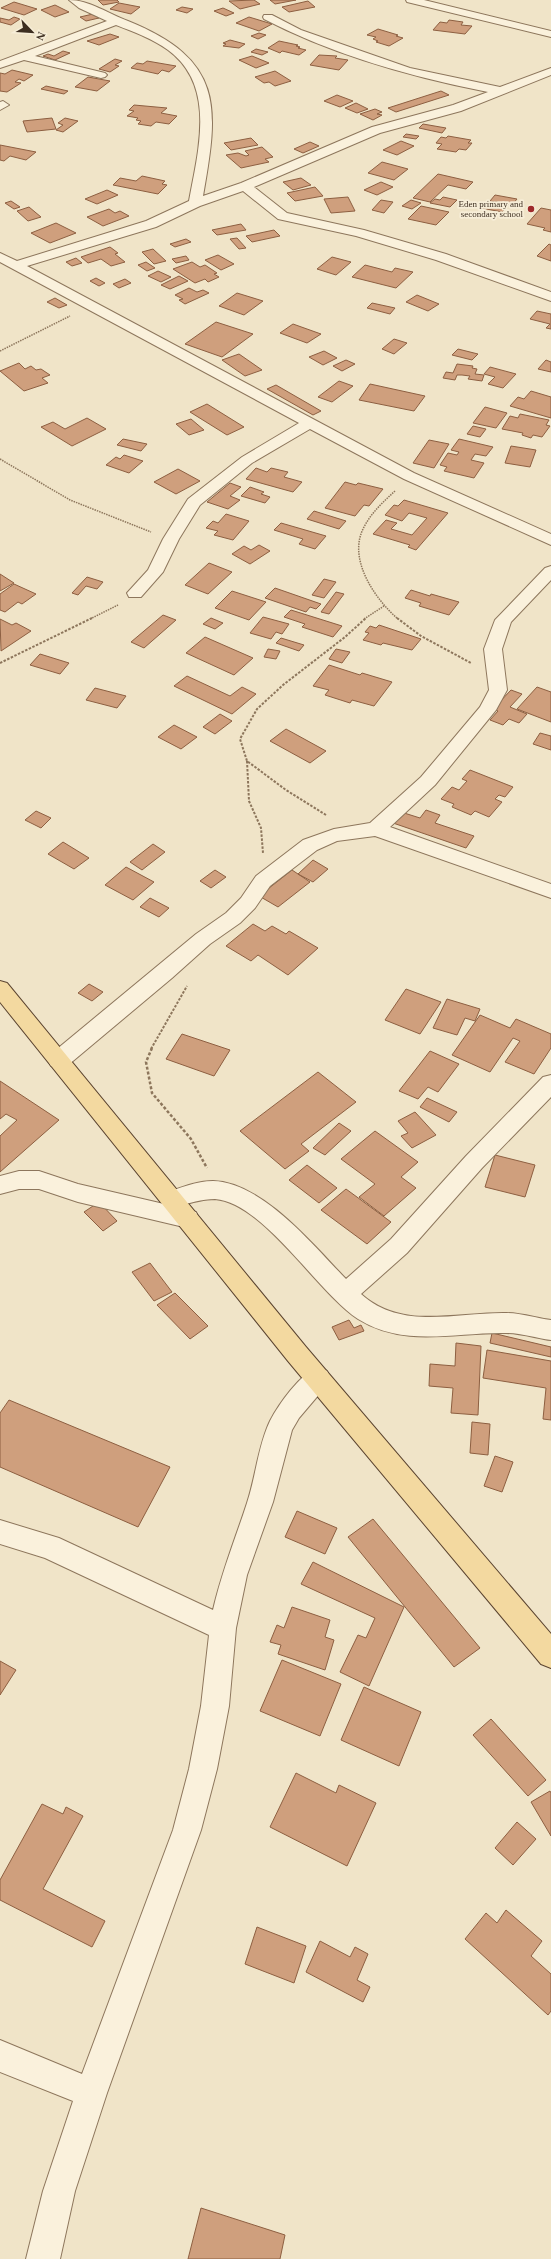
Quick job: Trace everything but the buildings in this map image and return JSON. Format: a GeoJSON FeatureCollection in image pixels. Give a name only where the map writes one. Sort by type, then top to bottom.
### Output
{"type":"FeatureCollection","features":[{"type":"Feature","properties":{"kind":"main road"},"geometry":{"type":"LineString","coordinates":[[0,988],[318,1378],[551,1655]]}},
{"type":"Feature","properties":{"kind":"street"},"geometry":{"type":"LineString","coordinates":[[74,0],[116,21],[156,37],[176,50],[188,62],[206,95],[208,130],[195,203]]}},
{"type":"Feature","properties":{"kind":"street"},"geometry":{"type":"LineString","coordinates":[[411,0],[551,34]]}},
{"type":"Feature","properties":{"kind":"street"},"geometry":{"type":"LineString","coordinates":[[268,17],[297,32],[406,70],[450,82],[504,91]]}},
{"type":"Feature","properties":{"kind":"street"},"geometry":{"type":"LineString","coordinates":[[0,65],[116,21]]}},
{"type":"Feature","properties":{"kind":"street"},"geometry":{"type":"LineString","coordinates":[[22,56],[101,75]]}},
{"type":"Feature","properties":{"kind":"street"},"geometry":{"type":"LineString","coordinates":[[6,261],[110,238],[151,224],[195,203],[245,186],[376,130],[457,108],[504,91],[551,71]]}},
{"type":"Feature","properties":{"kind":"street"},"geometry":{"type":"LineString","coordinates":[[245,186],[268,207],[283,216],[359,233],[435,255],[549,294]]}},
{"type":"Feature","properties":{"kind":"street"},"geometry":{"type":"LineString","coordinates":[[6,261],[92,306],[308,424],[408,476],[551,540]]}},
{"type":"Feature","properties":{"kind":"street"},"geometry":{"type":"LineString","coordinates":[[135,593],[155,572],[171,539],[189,510],[202,495],[247,460],[308,424]]}},
{"type":"Feature","properties":{"kind":"street"},"geometry":{"type":"LineString","coordinates":[[376,829],[428,782],[455,746],[487,710],[498,690],[496,672],[492,661],[493,648],[501,624],[551,571]]}},
{"type":"Feature","properties":{"kind":"street"},"geometry":{"type":"LineString","coordinates":[[59,1060],[166,973],[203,939],[233,918],[248,903],[264,881],[310,845],[334,835],[376,829],[551,891]]}},
{"type":"Feature","properties":{"kind":"street"},"geometry":{"type":"LineString","coordinates":[[346,1294],[399,1246],[474,1162],[551,1083]]}},
{"type":"Feature","properties":{"kind":"street"},"geometry":{"type":"LineString","coordinates":[[0,1185],[19,1180],[39,1180],[78,1193],[188,1219]]}},
{"type":"Feature","properties":{"kind":"street"},"geometry":{"type":"LineString","coordinates":[[173,1200],[197,1192],[220,1191],[245,1201],[276,1223],[353,1302],[371,1314],[398,1324],[428,1329],[502,1323],[551,1330]]}},
{"type":"Feature","properties":{"kind":"street"},"geometry":{"type":"LineString","coordinates":[[42,2259],[59,2191],[91,2093],[187,1830],[203,1769],[215,1706],[223,1628],[234,1575],[260,1502],[280,1427],[290,1410],[318,1378]]}},
{"type":"Feature","properties":{"kind":"street"},"geometry":{"type":"LineString","coordinates":[[0,1532],[50,1547],[223,1628]]}},
{"type":"Feature","properties":{"kind":"street"},"geometry":{"type":"LineString","coordinates":[[0,2056],[91,2093]]}},
{"type":"Feature","properties":{"kind":"path"},"geometry":{"type":"LineString","coordinates":[[0,351],[92,306]]}},
{"type":"Feature","properties":{"kind":"path"},"geometry":{"type":"LineString","coordinates":[[0,459],[70,500],[171,539]]}},
{"type":"Feature","properties":{"kind":"path"},"geometry":{"type":"LineString","coordinates":[[408,476],[370,517],[359,537],[364,573],[375,594],[384,606],[399,620],[436,646],[496,672]]}},
{"type":"Feature","properties":{"kind":"path"},"geometry":{"type":"LineString","coordinates":[[0,663],[7,661],[24,649],[106,612],[135,593]]}},
{"type":"Feature","properties":{"kind":"path"},"geometry":{"type":"LineString","coordinates":[[264,881],[261,871],[263,838],[262,828],[249,801],[247,761],[240,739],[257,709],[283,684],[345,637],[362,620],[384,606]]}},
{"type":"Feature","properties":{"kind":"path"},"geometry":{"type":"LineString","coordinates":[[247,761],[286,790],[354,832]]}},
{"type":"Feature","properties":{"kind":"path"},"geometry":{"type":"LineString","coordinates":[[190,982],[150,1051],[146,1062],[152,1093],[191,1139],[220,1191]]}},
{"type":"Feature","properties":{"kind":"place","name":"Eden primary and secondary school"},"geometry":{"type":"Point","coordinates":[531,209]}}]}
